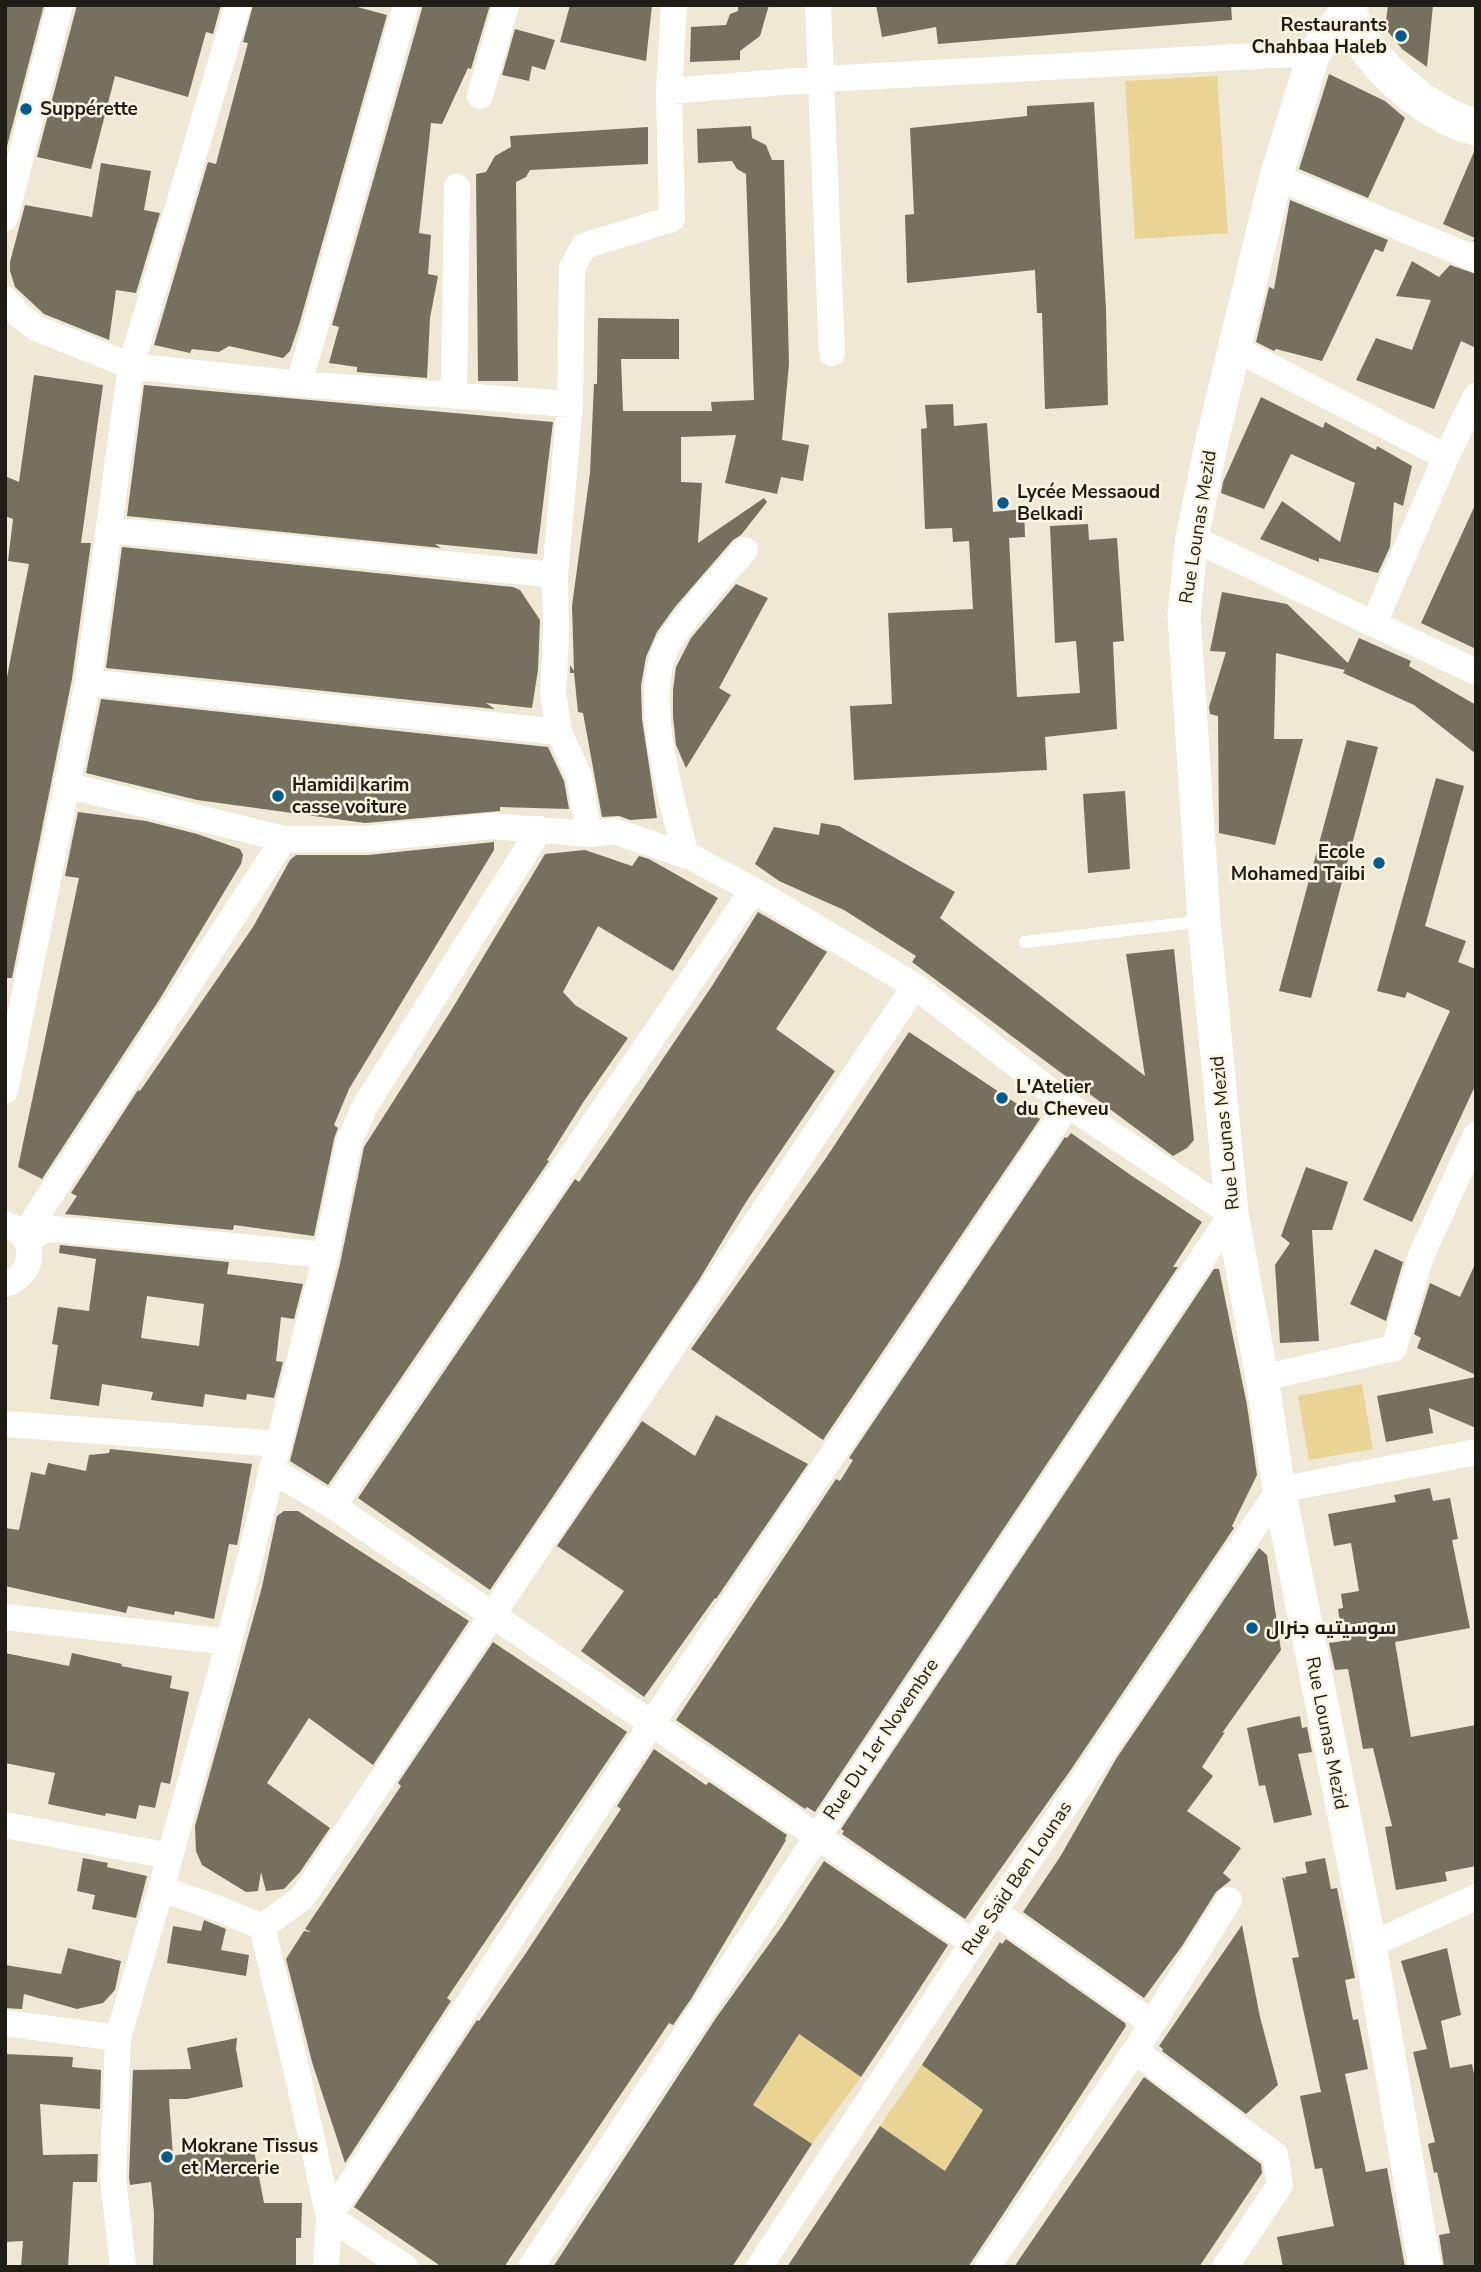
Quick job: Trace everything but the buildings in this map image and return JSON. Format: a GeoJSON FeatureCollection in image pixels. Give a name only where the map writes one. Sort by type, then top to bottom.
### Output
{"type":"FeatureCollection","features":[{"type":"Feature","properties":{"kind":"main road"},"geometry":{"type":"LineString","coordinates":[[1347,8],[1362,39],[1381,66],[1406,90],[1431,107],[1476,127]]}},
{"type":"Feature","properties":{"kind":"street"},"geometry":{"type":"LineString","coordinates":[[5,218],[10,175],[60,5]]}},
{"type":"Feature","properties":{"kind":"street"},"geometry":{"type":"LineString","coordinates":[[5,1091],[88,682],[131,366],[237,5]]}},
{"type":"Feature","properties":{"kind":"street"},"geometry":{"type":"LineString","coordinates":[[299,384],[406,5]]}},
{"type":"Feature","properties":{"kind":"street"},"geometry":{"type":"LineString","coordinates":[[480,96],[506,5]]}},
{"type":"Feature","properties":{"kind":"street"},"geometry":{"type":"LineString","coordinates":[[589,834],[579,776],[559,732],[553,693],[555,575],[570,404],[572,268],[584,246],[672,219],[669,91],[674,5]]}},
{"type":"Feature","properties":{"kind":"street"},"geometry":{"type":"LineString","coordinates":[[818,5],[832,354]]}},
{"type":"Feature","properties":{"kind":"street","name":"Rue Lounas Mezid"},"geometry":{"type":"LineString","coordinates":[[1347,8],[1314,53],[1276,177],[1234,348],[1192,538],[1184,615],[1204,920],[1232,1214],[1279,1490],[1370,1945],[1424,2267]]}},
{"type":"Feature","properties":{"kind":"street"},"geometry":{"type":"LineString","coordinates":[[669,91],[822,79],[1314,53]]}},
{"type":"Feature","properties":{"kind":"street"},"geometry":{"type":"LineString","coordinates":[[1276,177],[1476,259]]}},
{"type":"Feature","properties":{"kind":"street"},"geometry":{"type":"LineString","coordinates":[[454,395],[457,187]]}},
{"type":"Feature","properties":{"kind":"street"},"geometry":{"type":"LineString","coordinates":[[5,299],[36,328],[131,366],[299,384],[570,404]]}},
{"type":"Feature","properties":{"kind":"street"},"geometry":{"type":"LineString","coordinates":[[1234,348],[1446,457]]}},
{"type":"Feature","properties":{"kind":"street"},"geometry":{"type":"LineString","coordinates":[[1374,622],[1446,457],[1476,396]]}},
{"type":"Feature","properties":{"kind":"street"},"geometry":{"type":"LineString","coordinates":[[110,530],[555,575]]}},
{"type":"Feature","properties":{"kind":"street"},"geometry":{"type":"LineString","coordinates":[[1192,538],[1476,672]]}},
{"type":"Feature","properties":{"kind":"street"},"geometry":{"type":"LineString","coordinates":[[686,856],[669,789],[656,710],[657,678],[669,643],[745,550]]}},
{"type":"Feature","properties":{"kind":"street"},"geometry":{"type":"LineString","coordinates":[[88,682],[559,732]]}},
{"type":"Feature","properties":{"kind":"street"},"geometry":{"type":"LineString","coordinates":[[66,785],[284,839],[366,839],[491,826],[589,834],[614,831],[686,856],[752,890],[915,986],[1068,1105],[1232,1214]]}},
{"type":"Feature","properties":{"kind":"street"},"geometry":{"type":"LineString","coordinates":[[123,2267],[113,2179],[118,2038],[229,1643],[326,1255],[349,1142],[365,1106],[540,829]]}},
{"type":"Feature","properties":{"kind":"street"},"geometry":{"type":"LineString","coordinates":[[18,1233],[284,839]]}},
{"type":"Feature","properties":{"kind":"street"},"geometry":{"type":"LineString","coordinates":[[333,1506],[752,890]]}},
{"type":"Feature","properties":{"kind":"street"},"geometry":{"type":"LineString","coordinates":[[261,1927],[302,1898],[915,986]]}},
{"type":"Feature","properties":{"kind":"street"},"geometry":{"type":"LineString","coordinates":[[329,2217],[652,1723],[1068,1105]]}},
{"type":"Feature","properties":{"kind":"street"},"geometry":{"type":"LineString","coordinates":[[1262,1378],[1394,1348],[1421,1256],[1476,1135]]}},
{"type":"Feature","properties":{"kind":"street","name":"Rue Du 1er Novembre"},"geometry":{"type":"LineString","coordinates":[[531,2267],[1232,1214]]}},
{"type":"Feature","properties":{"kind":"street"},"geometry":{"type":"LineString","coordinates":[[18,1233],[53,1229],[326,1255]]}},
{"type":"Feature","properties":{"kind":"street"},"geometry":{"type":"LineString","coordinates":[[5,1284],[15,1281],[29,1263],[30,1251],[18,1233]]}},
{"type":"Feature","properties":{"kind":"street"},"geometry":{"type":"LineString","coordinates":[[5,1424],[278,1444]]}},
{"type":"Feature","properties":{"kind":"street"},"geometry":{"type":"LineString","coordinates":[[1279,1490],[1476,1452]]}},
{"type":"Feature","properties":{"kind":"street"},"geometry":{"type":"LineString","coordinates":[[271,1470],[333,1506],[973,1943]]}},
{"type":"Feature","properties":{"kind":"street","name":"Rue Saïd Ben Lounas"},"geometry":{"type":"LineString","coordinates":[[758,2267],[1279,1490]]}},
{"type":"Feature","properties":{"kind":"street"},"geometry":{"type":"LineString","coordinates":[[5,1617],[229,1643]]}},
{"type":"Feature","properties":{"kind":"street"},"geometry":{"type":"LineString","coordinates":[[5,1825],[170,1856]]}},
{"type":"Feature","properties":{"kind":"street"},"geometry":{"type":"LineString","coordinates":[[161,1889],[261,1927]]}},
{"type":"Feature","properties":{"kind":"street"},"geometry":{"type":"LineString","coordinates":[[1370,1945],[1476,1897]]}},
{"type":"Feature","properties":{"kind":"street"},"geometry":{"type":"LineString","coordinates":[[987,2267],[1135,2051],[1229,1900]]}},
{"type":"Feature","properties":{"kind":"street"},"geometry":{"type":"LineString","coordinates":[[995,1912],[1152,2023]]}},
{"type":"Feature","properties":{"kind":"street"},"geometry":{"type":"LineString","coordinates":[[261,1927],[329,2217],[326,2267]]}},
{"type":"Feature","properties":{"kind":"street"},"geometry":{"type":"LineString","coordinates":[[5,2022],[118,2038]]}},
{"type":"Feature","properties":{"kind":"street"},"geometry":{"type":"LineString","coordinates":[[1135,2051],[1275,2155],[1280,2185],[1225,2267]]}},
{"type":"Feature","properties":{"kind":"street"},"geometry":{"type":"LineString","coordinates":[[329,2217],[405,2267]]}},
{"type":"Feature","properties":{"kind":"street"},"geometry":{"type":"LineString","coordinates":[[112,2267],[121,2237]]}},
{"type":"Feature","properties":{"kind":"lane"},"geometry":{"type":"LineString","coordinates":[[1025,942],[1204,920]]}},
{"type":"Feature","properties":{"kind":"shaded area"},"geometry":{"type":"Polygon","coordinates":[[[1217,76],[1228,233],[1135,239],[1125,81],[1217,76]]]}},
{"type":"Feature","properties":{"kind":"shaded area"},"geometry":{"type":"Polygon","coordinates":[[[1362,1384],[1373,1449],[1309,1460],[1298,1396],[1362,1384]]]}},
{"type":"Feature","properties":{"kind":"shaded area"},"geometry":{"type":"Polygon","coordinates":[[[799,2034],[861,2077],[812,2144],[753,2105],[799,2034]]]}},
{"type":"Feature","properties":{"kind":"shaded area"},"geometry":{"type":"Polygon","coordinates":[[[922,2065],[983,2110],[945,2171],[880,2126],[922,2065]]]}},
{"type":"Feature","properties":{"kind":"place","name":"Restaurants Chahbaa Haleb"},"geometry":{"type":"Point","coordinates":[1401,36]}},
{"type":"Feature","properties":{"kind":"place","name":"Suppérette"},"geometry":{"type":"Point","coordinates":[26,109]}},
{"type":"Feature","properties":{"kind":"place","name":"Lycée Messaoud Belkadi"},"geometry":{"type":"Point","coordinates":[1003,503]}},
{"type":"Feature","properties":{"kind":"place","name":"Hamidi karim casse voiture"},"geometry":{"type":"Point","coordinates":[278,796]}},
{"type":"Feature","properties":{"kind":"place","name":"Ecole Mohamed Taibi"},"geometry":{"type":"Point","coordinates":[1379,863]}},
{"type":"Feature","properties":{"kind":"place","name":"L'Atelier du Cheveu"},"geometry":{"type":"Point","coordinates":[1002,1098]}},
{"type":"Feature","properties":{"kind":"place","name":"سوسيتيه جنرال"},"geometry":{"type":"Point","coordinates":[1252,1628]}},
{"type":"Feature","properties":{"kind":"place","name":"Mokrane Tissus et Mercerie"},"geometry":{"type":"Point","coordinates":[167,2157]}}]}
